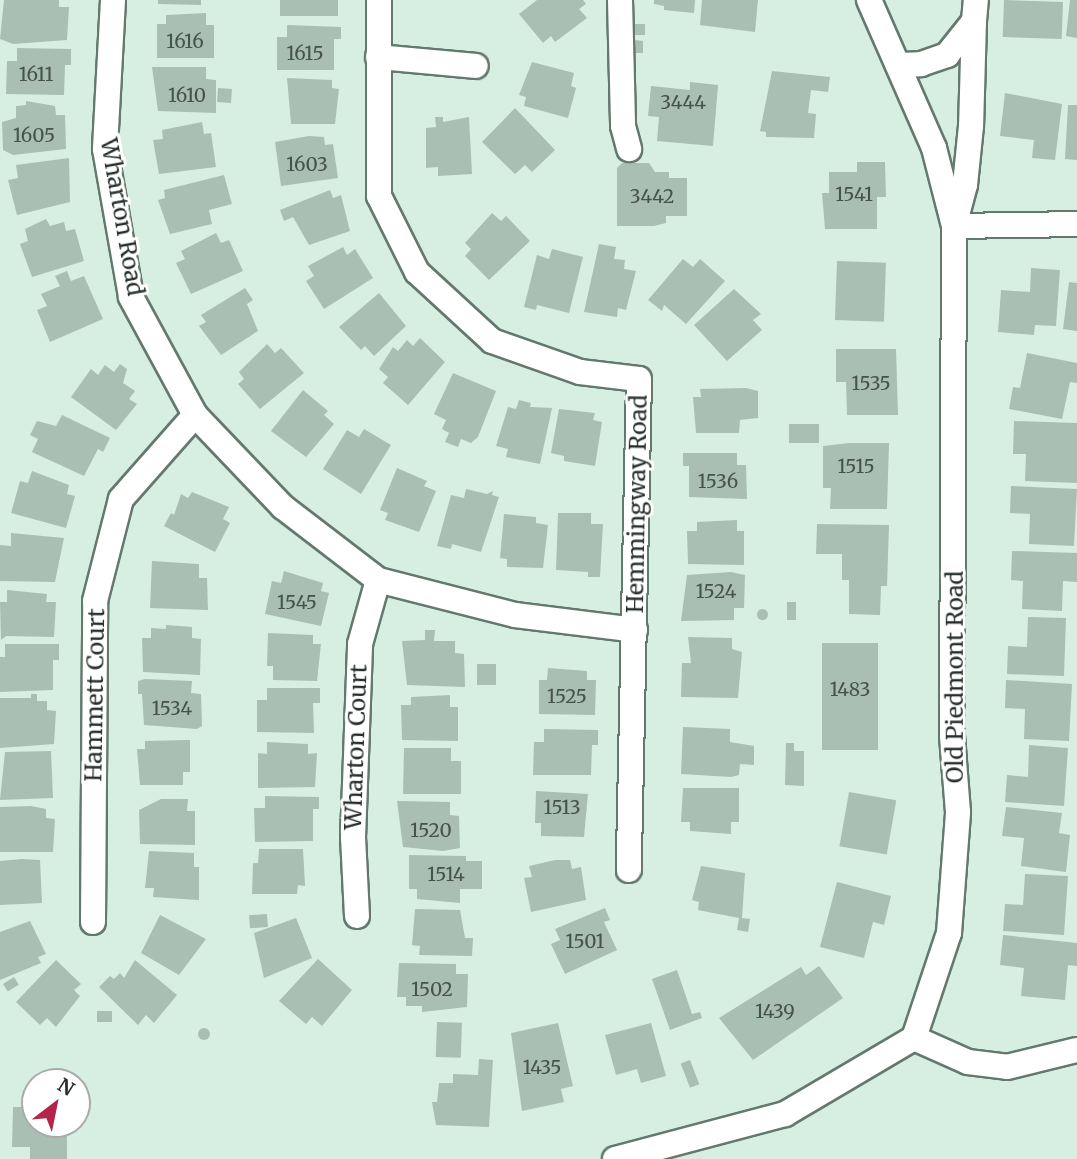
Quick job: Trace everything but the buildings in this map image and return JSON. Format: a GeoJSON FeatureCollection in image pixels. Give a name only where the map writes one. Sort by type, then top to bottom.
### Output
{"type":"FeatureCollection","features":[{"type":"Feature","properties":{"kind":"street","name":"Wharton Road"},"geometry":{"type":"LineString","coordinates":[[113,0],[105,149],[131,297],[195,415],[283,508],[378,580],[515,615],[635,629]]}},
{"type":"Feature","properties":{"kind":"street","name":"Hemmingway Road"},"geometry":{"type":"LineString","coordinates":[[379,0],[379,196],[417,272],[492,341],[580,372],[639,379],[629,870]]}},
{"type":"Feature","properties":{"kind":"street"},"geometry":{"type":"LineString","coordinates":[[620,0],[623,126],[629,149]]}},
{"type":"Feature","properties":{"kind":"street","name":"Old Piedmont Road"},"geometry":{"type":"LineString","coordinates":[[869,0],[934,148],[954,226],[952,736],[958,812],[949,933],[914,1038]]}},
{"type":"Feature","properties":{"kind":"street"},"geometry":{"type":"LineString","coordinates":[[898,65],[921,64],[947,55],[975,11]]}},
{"type":"Feature","properties":{"kind":"street"},"geometry":{"type":"LineString","coordinates":[[975,11],[971,125],[965,185],[954,226],[1077,224]]}},
{"type":"Feature","properties":{"kind":"street"},"geometry":{"type":"LineString","coordinates":[[378,57],[477,66]]}},
{"type":"Feature","properties":{"kind":"street","name":"Hammett Court"},"geometry":{"type":"LineString","coordinates":[[93,922],[95,601],[121,499],[195,415]]}},
{"type":"Feature","properties":{"kind":"street","name":"Wharton Court"},"geometry":{"type":"LineString","coordinates":[[357,916],[353,838],[360,644],[378,580]]}},
{"type":"Feature","properties":{"kind":"street"},"geometry":{"type":"LineString","coordinates":[[615,1159],[785,1114],[914,1038],[968,1062],[1007,1067],[1077,1050]]}}]}
